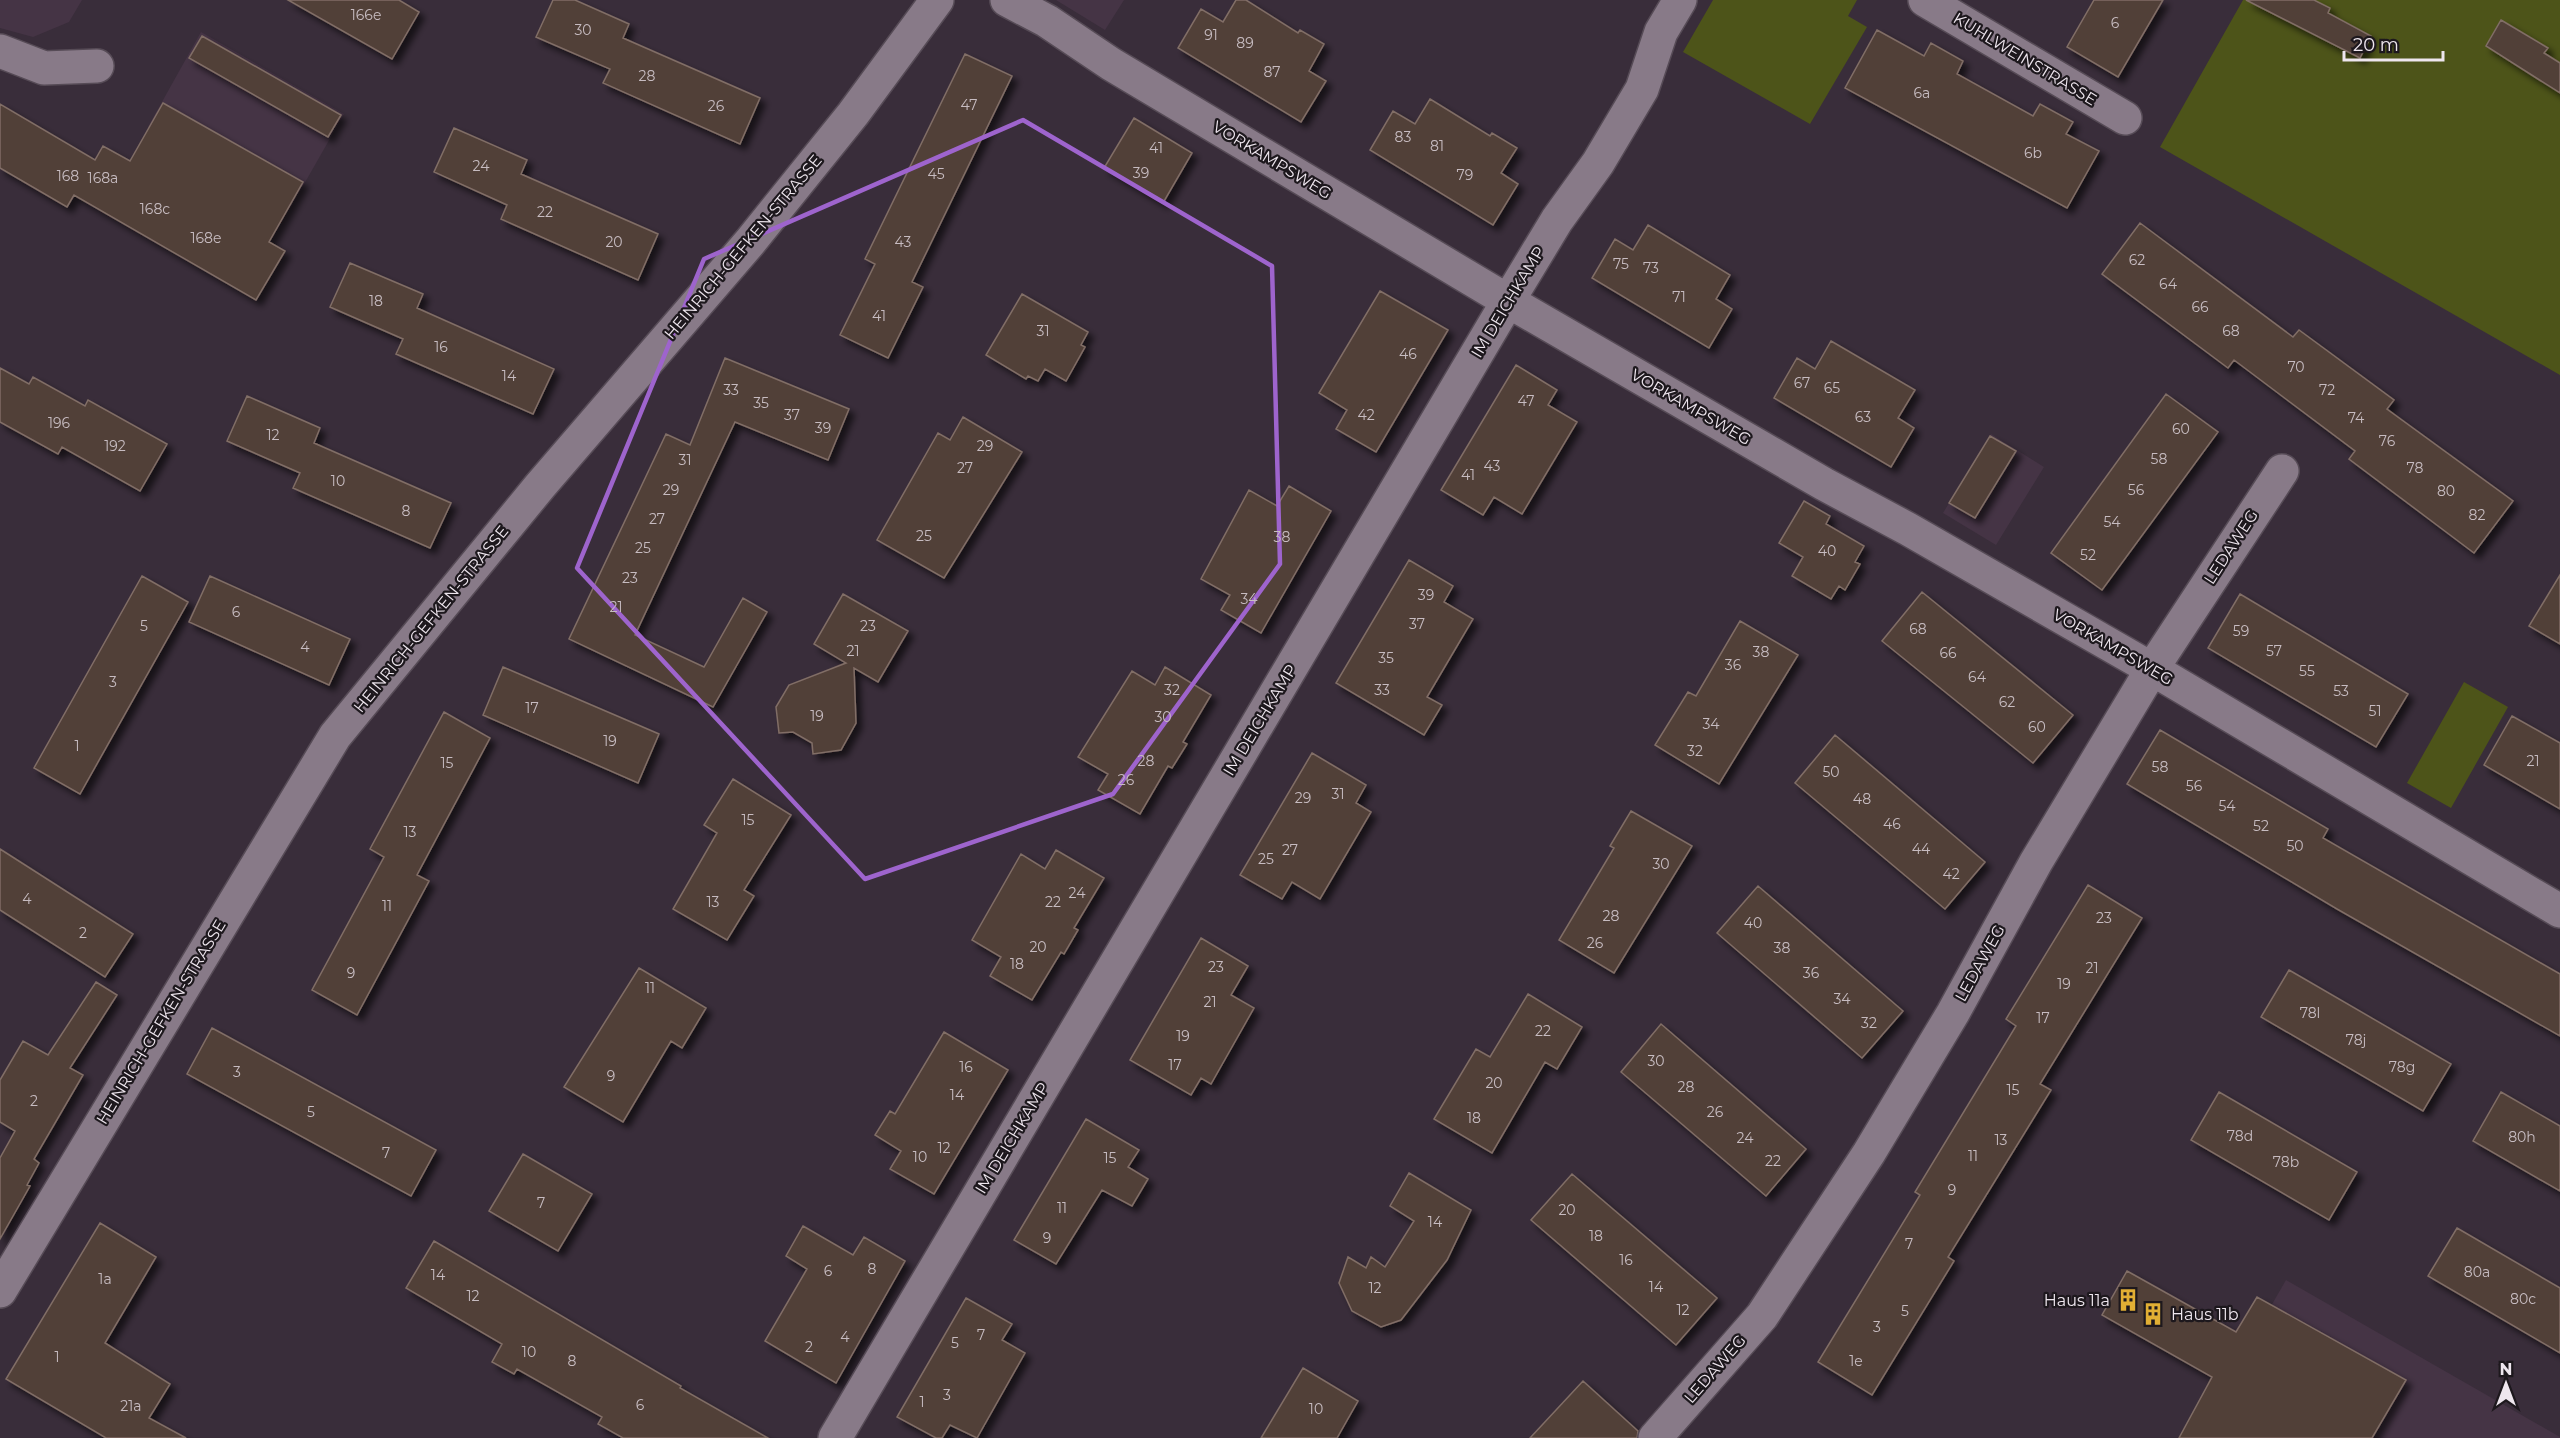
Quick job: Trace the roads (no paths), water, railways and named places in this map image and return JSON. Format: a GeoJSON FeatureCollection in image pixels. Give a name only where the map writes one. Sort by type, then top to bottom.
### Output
{"type":"FeatureCollection","features":[{"type":"Feature","properties":{"kind":"street","name":"HEINRICH-GEFKEN-STRASSE"},"geometry":{"type":"LineString","coordinates":[[0,1291],[335,736],[540,486],[750,242],[853,114],[937,0]]}},
{"type":"Feature","properties":{"kind":"street","name":"VORKAMPSWEG"},"geometry":{"type":"LineString","coordinates":[[1007,0],[1047,21],[1121,70],[1508,301],[1824,484],[1908,529],[2152,669],[2560,911]]}},
{"type":"Feature","properties":{"kind":"street","name":"IM DEICHKAMP"},"geometry":{"type":"LineString","coordinates":[[835,1438],[1508,301],[1557,220],[1598,163],[1642,89],[1661,32],[1680,0]]}},
{"type":"Feature","properties":{"kind":"street","name":"KUHLWEINSTRASSE"},"geometry":{"type":"LineString","coordinates":[[1925,0],[2124,118]]}},
{"type":"Feature","properties":{"kind":"street"},"geometry":{"type":"LineString","coordinates":[[0,51],[44,68],[97,66]]}},
{"type":"Feature","properties":{"kind":"street","name":"LEDAWEG"},"geometry":{"type":"LineString","coordinates":[[1655,1438],[1762,1316],[1863,1162],[1953,1013],[2036,862],[2152,669],[2282,471]]}},
{"type":"Feature","properties":{"kind":"place","name":"Haus 11a"},"geometry":{"type":"Point","coordinates":[2128,1300]}},
{"type":"Feature","properties":{"kind":"place","name":"Haus 11b"},"geometry":{"type":"Point","coordinates":[2153,1314]}}]}
